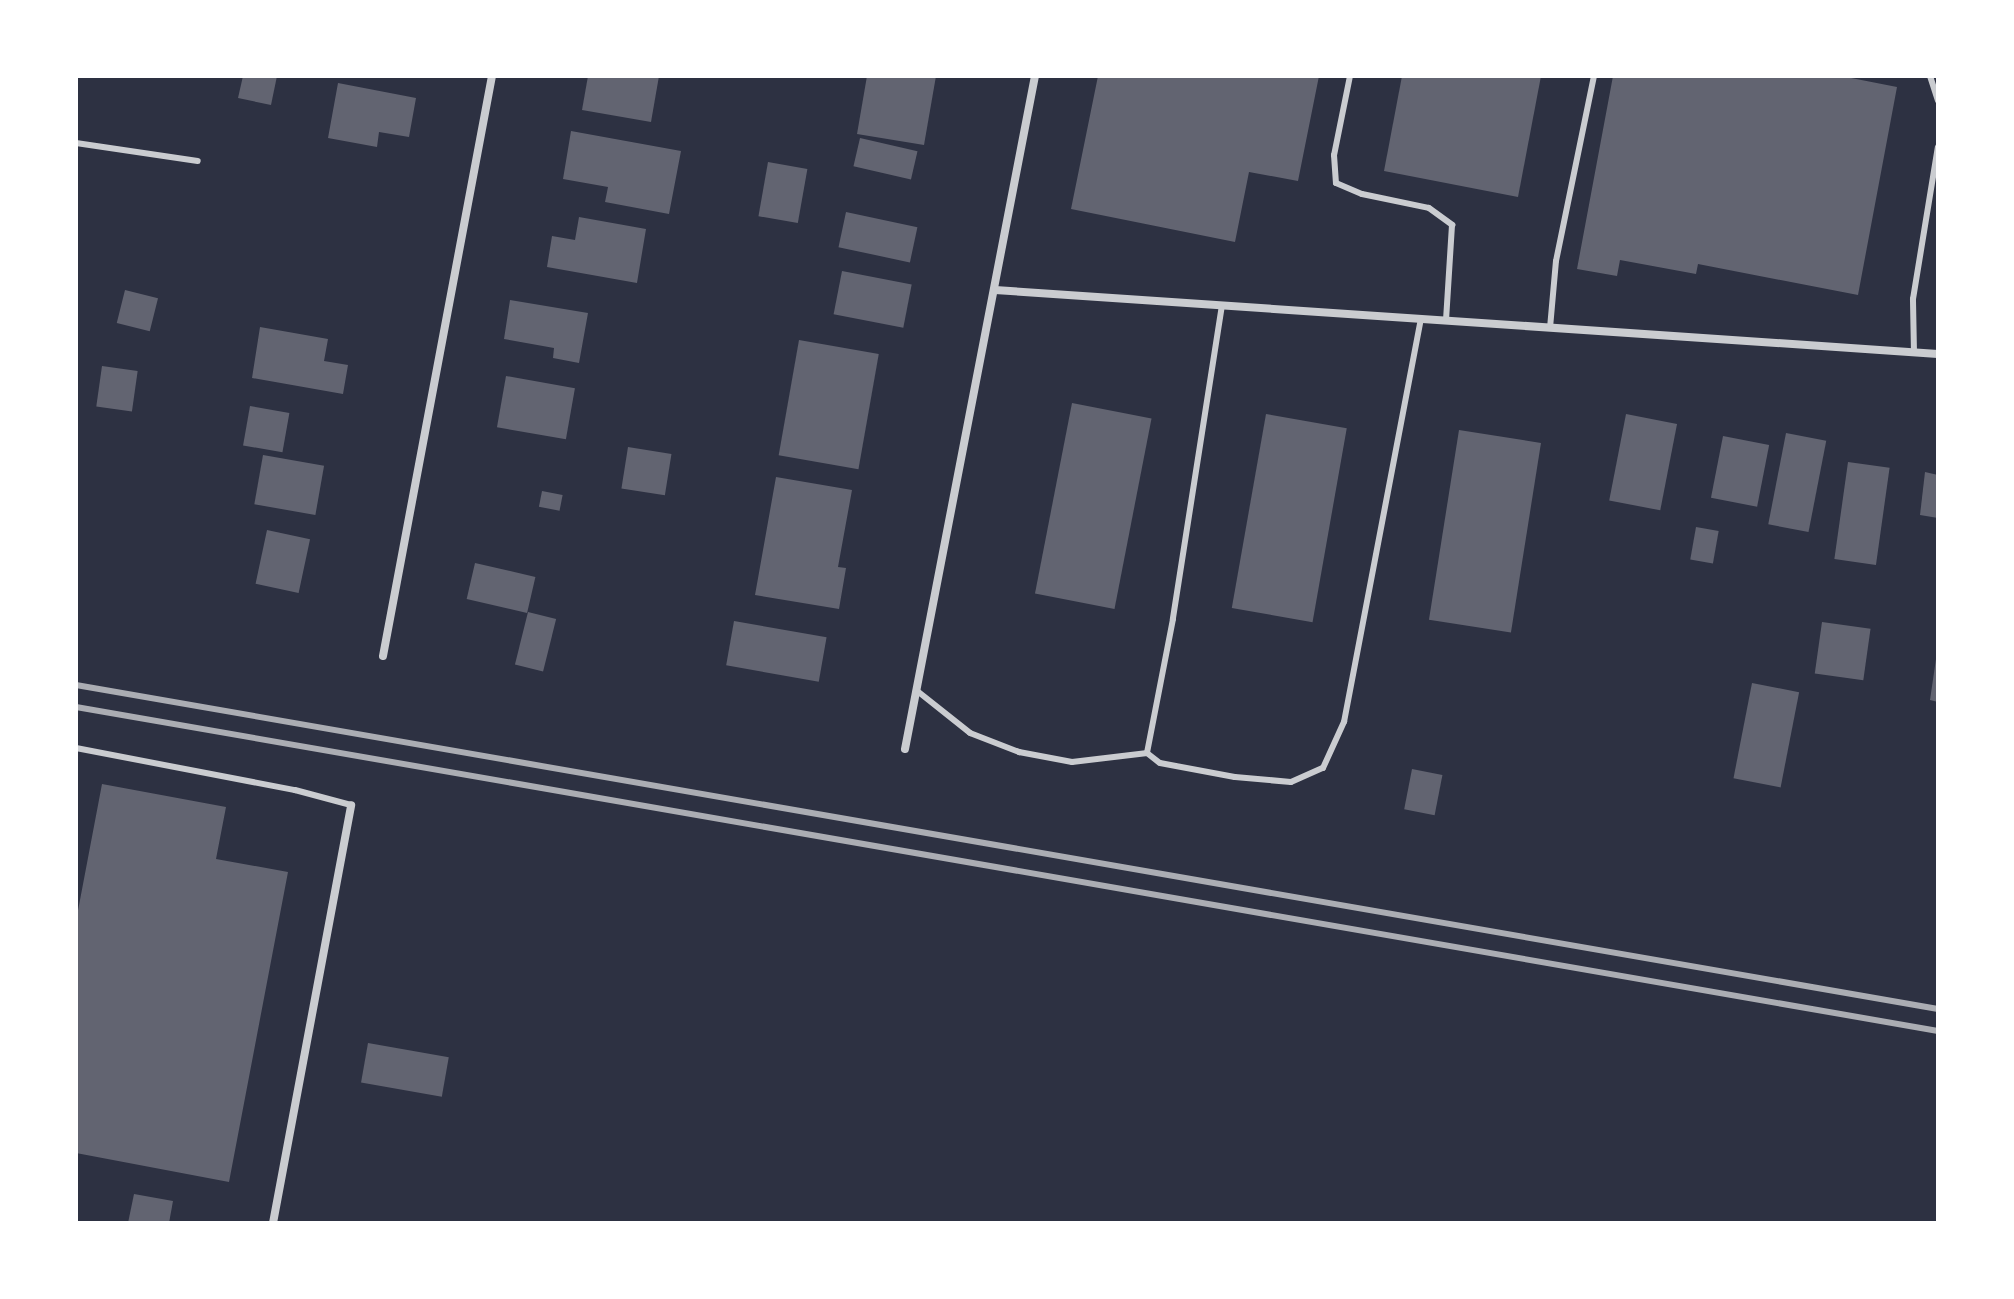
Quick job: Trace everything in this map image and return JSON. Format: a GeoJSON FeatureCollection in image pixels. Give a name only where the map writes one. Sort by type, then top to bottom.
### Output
{"type":"FeatureCollection","features":[{"type":"Feature","properties":{"kind":"street"},"geometry":{"type":"LineString","coordinates":[[383,656],[492,76]]}},
{"type":"Feature","properties":{"kind":"street"},"geometry":{"type":"LineString","coordinates":[[905,749],[1035,76]]}},
{"type":"Feature","properties":{"kind":"street"},"geometry":{"type":"LineString","coordinates":[[995,290],[1938,354]]}},
{"type":"Feature","properties":{"kind":"street"},"geometry":{"type":"LineString","coordinates":[[273,1223],[351,805]]}},
{"type":"Feature","properties":{"kind":"lane"},"geometry":{"type":"LineString","coordinates":[[1350,76],[1334,155],[1336,183],[1362,194],[1429,208],[1452,225],[1446,320]]}},
{"type":"Feature","properties":{"kind":"lane"},"geometry":{"type":"LineString","coordinates":[[1550,328],[1556,261],[1594,76]]}},
{"type":"Feature","properties":{"kind":"lane"},"geometry":{"type":"LineString","coordinates":[[1933,77],[1938,101]]}},
{"type":"Feature","properties":{"kind":"lane"},"geometry":{"type":"LineString","coordinates":[[76,143],[198,161]]}},
{"type":"Feature","properties":{"kind":"lane"},"geometry":{"type":"LineString","coordinates":[[1914,353],[1913,299],[1938,147]]}},
{"type":"Feature","properties":{"kind":"lane"},"geometry":{"type":"LineString","coordinates":[[1147,753],[1173,619],[1222,305]]}},
{"type":"Feature","properties":{"kind":"lane"},"geometry":{"type":"LineString","coordinates":[[916,690],[970,733],[1019,752],[1072,762],[1147,753],[1160,763],[1235,777],[1291,782],[1323,768],[1344,722],[1421,319]]}},
{"type":"Feature","properties":{"kind":"lane"},"geometry":{"type":"LineString","coordinates":[[76,748],[295,790],[351,805]]}},
{"type":"Feature","properties":{"kind":"building"},"geometry":{"type":"Polygon","coordinates":[[[243,76],[277,76],[271,105],[238,98],[243,76]]]}},
{"type":"Feature","properties":{"kind":"building"},"geometry":{"type":"Polygon","coordinates":[[[588,76],[659,76],[651,122],[582,110],[588,76]]]}},
{"type":"Feature","properties":{"kind":"building"},"geometry":{"type":"Polygon","coordinates":[[[867,76],[936,76],[924,145],[857,134],[867,76]]]}},
{"type":"Feature","properties":{"kind":"building"},"geometry":{"type":"Polygon","coordinates":[[[1098,76],[1319,76],[1298,181],[1249,172],[1235,242],[1071,209],[1098,76]]]}},
{"type":"Feature","properties":{"kind":"building"},"geometry":{"type":"Polygon","coordinates":[[[1402,76],[1541,76],[1518,197],[1384,171],[1402,76]]]}},
{"type":"Feature","properties":{"kind":"building"},"geometry":{"type":"Polygon","coordinates":[[[1613,76],[1841,76],[1897,87],[1858,295],[1698,264],[1696,274],[1620,260],[1617,276],[1577,269],[1613,76]]]}},
{"type":"Feature","properties":{"kind":"building"},"geometry":{"type":"Polygon","coordinates":[[[338,83],[416,98],[409,137],[379,132],[377,147],[328,138],[338,83]]]}},
{"type":"Feature","properties":{"kind":"building"},"geometry":{"type":"Polygon","coordinates":[[[571,131],[681,151],[669,214],[605,202],[608,187],[563,179],[571,131]]]}},
{"type":"Feature","properties":{"kind":"building"},"geometry":{"type":"Polygon","coordinates":[[[860,138],[917,151],[911,180],[853,166],[860,138]]]}},
{"type":"Feature","properties":{"kind":"building"},"geometry":{"type":"Polygon","coordinates":[[[768,162],[807,169],[798,223],[758,216],[768,162]]]}},
{"type":"Feature","properties":{"kind":"building"},"geometry":{"type":"Polygon","coordinates":[[[846,212],[917,227],[910,262],[839,247],[846,212]]]}},
{"type":"Feature","properties":{"kind":"building"},"geometry":{"type":"Polygon","coordinates":[[[579,217],[646,229],[637,283],[547,267],[552,236],[575,240],[579,217]]]}},
{"type":"Feature","properties":{"kind":"building"},"geometry":{"type":"Polygon","coordinates":[[[842,271],[912,285],[903,328],[834,314],[842,271]]]}},
{"type":"Feature","properties":{"kind":"building"},"geometry":{"type":"Polygon","coordinates":[[[125,290],[158,298],[150,331],[117,323],[125,290]]]}},
{"type":"Feature","properties":{"kind":"building"},"geometry":{"type":"Polygon","coordinates":[[[510,300],[588,313],[579,363],[553,358],[554,348],[504,339],[510,300]]]}},
{"type":"Feature","properties":{"kind":"building"},"geometry":{"type":"Polygon","coordinates":[[[260,327],[328,339],[324,361],[348,365],[343,394],[252,378],[260,327]]]}},
{"type":"Feature","properties":{"kind":"building"},"geometry":{"type":"Polygon","coordinates":[[[799,340],[879,354],[858,469],[779,455],[799,340]]]}},
{"type":"Feature","properties":{"kind":"building"},"geometry":{"type":"Polygon","coordinates":[[[102,366],[138,371],[132,412],[96,407],[102,366]]]}},
{"type":"Feature","properties":{"kind":"building"},"geometry":{"type":"Polygon","coordinates":[[[506,376],[575,388],[566,439],[497,427],[506,376]]]}},
{"type":"Feature","properties":{"kind":"building"},"geometry":{"type":"Polygon","coordinates":[[[1072,403],[1152,418],[1114,609],[1035,593],[1072,403]]]}},
{"type":"Feature","properties":{"kind":"building"},"geometry":{"type":"Polygon","coordinates":[[[250,406],[289,413],[282,452],[243,445],[250,406]]]}},
{"type":"Feature","properties":{"kind":"building"},"geometry":{"type":"Polygon","coordinates":[[[1266,414],[1347,428],[1313,622],[1232,608],[1266,414]]]}},
{"type":"Feature","properties":{"kind":"building"},"geometry":{"type":"Polygon","coordinates":[[[1626,414],[1677,424],[1660,510],[1609,500],[1626,414]]]}},
{"type":"Feature","properties":{"kind":"building"},"geometry":{"type":"Polygon","coordinates":[[[1459,430],[1541,443],[1511,633],[1429,620],[1459,430]]]}},
{"type":"Feature","properties":{"kind":"building"},"geometry":{"type":"Polygon","coordinates":[[[1786,433],[1826,441],[1809,532],[1768,524],[1786,433]]]}},
{"type":"Feature","properties":{"kind":"building"},"geometry":{"type":"Polygon","coordinates":[[[1723,436],[1769,445],[1757,507],[1711,498],[1723,436]]]}},
{"type":"Feature","properties":{"kind":"building"},"geometry":{"type":"Polygon","coordinates":[[[628,447],[671,454],[665,495],[621,488],[628,447]]]}},
{"type":"Feature","properties":{"kind":"building"},"geometry":{"type":"Polygon","coordinates":[[[263,455],[324,466],[315,515],[254,504],[263,455]]]}},
{"type":"Feature","properties":{"kind":"building"},"geometry":{"type":"Polygon","coordinates":[[[1848,462],[1890,468],[1876,565],[1834,559],[1848,462]]]}},
{"type":"Feature","properties":{"kind":"building"},"geometry":{"type":"Polygon","coordinates":[[[1925,472],[1938,475],[1938,518],[1920,515],[1925,472]]]}},
{"type":"Feature","properties":{"kind":"building"},"geometry":{"type":"Polygon","coordinates":[[[776,477],[852,490],[838,567],[846,568],[839,609],[755,595],[776,477]]]}},
{"type":"Feature","properties":{"kind":"building"},"geometry":{"type":"Polygon","coordinates":[[[542,491],[563,495],[560,511],[539,507],[542,491]]]}},
{"type":"Feature","properties":{"kind":"building"},"geometry":{"type":"Polygon","coordinates":[[[1696,527],[1719,531],[1713,563],[1690,559],[1696,527]]]}},
{"type":"Feature","properties":{"kind":"building"},"geometry":{"type":"Polygon","coordinates":[[[267,530],[310,539],[299,593],[256,584],[267,530]]]}},
{"type":"Feature","properties":{"kind":"building"},"geometry":{"type":"Polygon","coordinates":[[[475,563],[535,577],[527,613],[467,599],[475,563]]]}},
{"type":"Feature","properties":{"kind":"building"},"geometry":{"type":"Polygon","coordinates":[[[528,612],[556,619],[543,671],[515,664],[528,612]]]}},
{"type":"Feature","properties":{"kind":"building"},"geometry":{"type":"Polygon","coordinates":[[[734,621],[827,637],[819,682],[726,665],[734,621]]]}},
{"type":"Feature","properties":{"kind":"building"},"geometry":{"type":"Polygon","coordinates":[[[1822,622],[1871,629],[1863,680],[1815,673],[1822,622]]]}},
{"type":"Feature","properties":{"kind":"building"},"geometry":{"type":"Polygon","coordinates":[[[1938,659],[1938,702],[1930,700],[1938,659]]]}},
{"type":"Feature","properties":{"kind":"building"},"geometry":{"type":"Polygon","coordinates":[[[1752,683],[1799,692],[1781,787],[1733,778],[1752,683]]]}},
{"type":"Feature","properties":{"kind":"building"},"geometry":{"type":"Polygon","coordinates":[[[1412,769],[1442,775],[1435,815],[1404,809],[1412,769]]]}},
{"type":"Feature","properties":{"kind":"building"},"geometry":{"type":"Polygon","coordinates":[[[102,784],[226,807],[216,859],[288,872],[229,1182],[76,1153],[76,921],[102,784]]]}},
{"type":"Feature","properties":{"kind":"building"},"geometry":{"type":"Polygon","coordinates":[[[368,1043],[449,1057],[442,1097],[361,1082],[368,1043]]]}},
{"type":"Feature","properties":{"kind":"building"},"geometry":{"type":"Polygon","coordinates":[[[134,1194],[173,1201],[169,1223],[128,1223],[134,1194]]]}},
{"type":"Feature","properties":{"kind":"railway"},"geometry":{"type":"LineString","coordinates":[[76,685],[1938,1009]]}},
{"type":"Feature","properties":{"kind":"railway"},"geometry":{"type":"LineString","coordinates":[[76,707],[1938,1031]]}}]}
